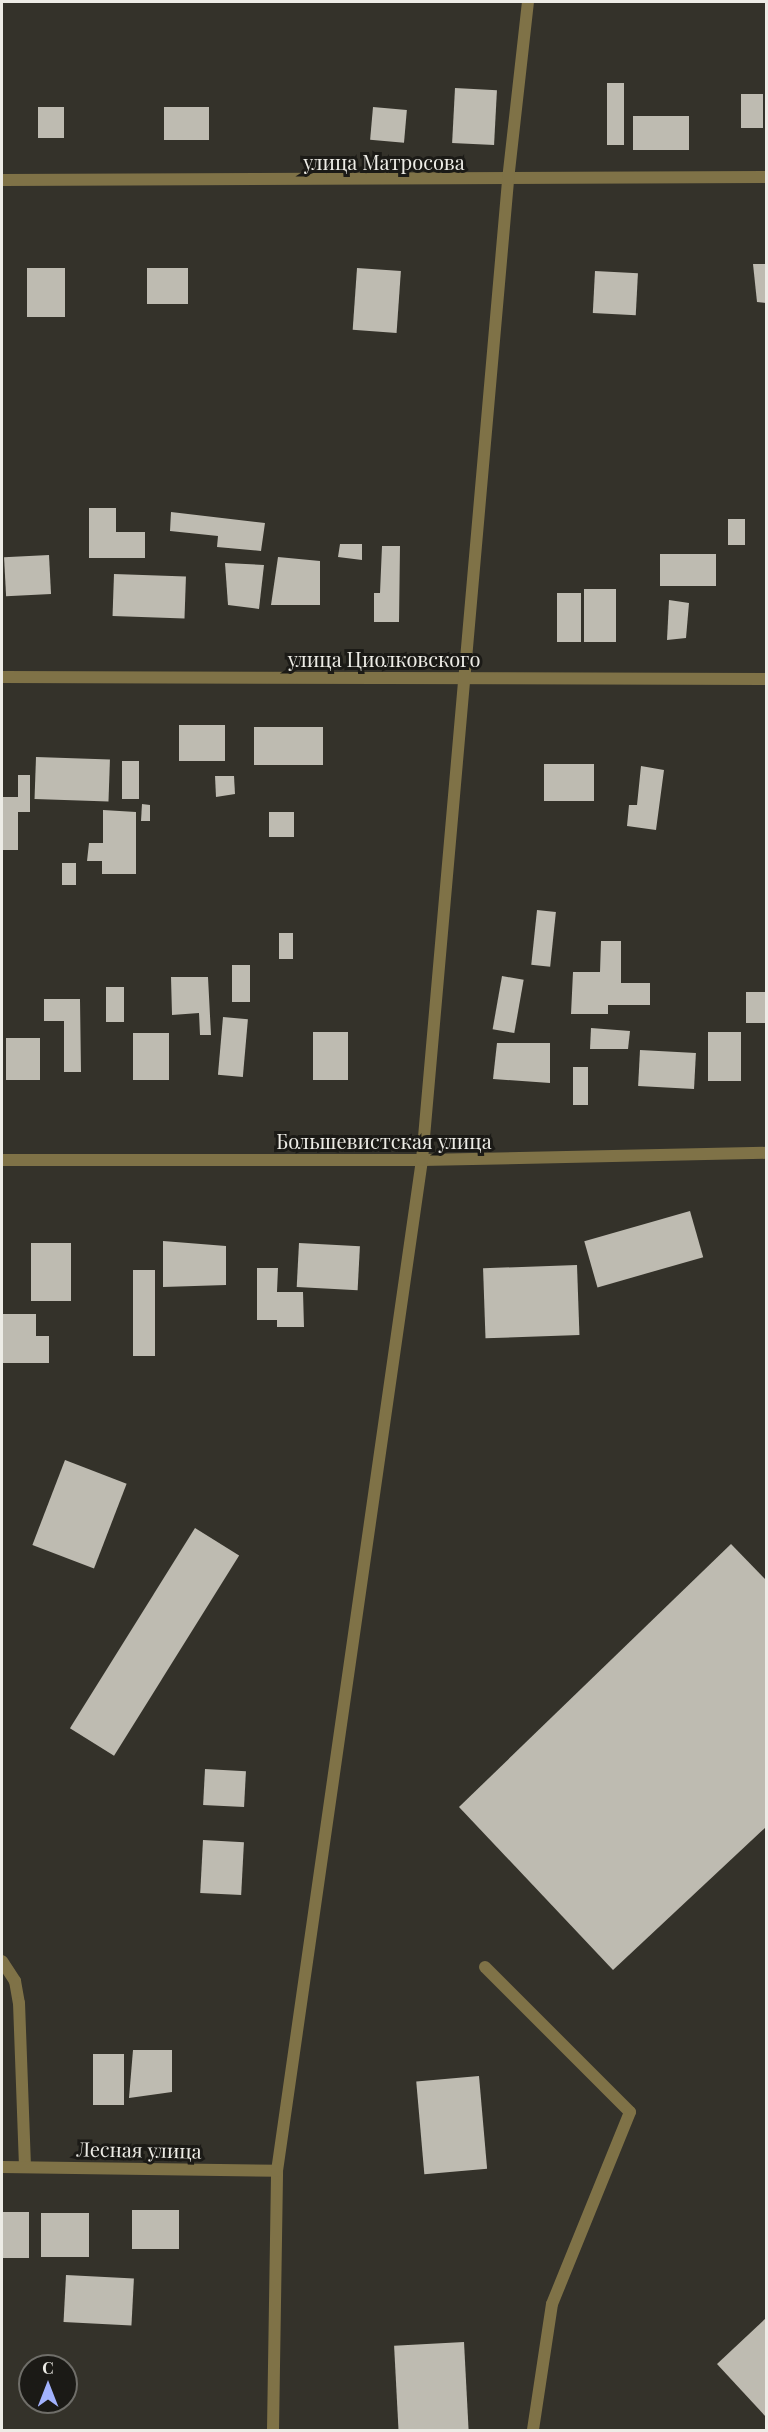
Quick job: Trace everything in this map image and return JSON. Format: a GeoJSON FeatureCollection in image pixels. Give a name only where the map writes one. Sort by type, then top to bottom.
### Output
{"type":"FeatureCollection","features":[{"type":"Feature","properties":{"kind":"street"},"geometry":{"type":"LineString","coordinates":[[273,2430],[277,2171],[422,1160],[467,677],[508,180],[528,2]]}},
{"type":"Feature","properties":{"kind":"street","name":"улица Матросова"},"geometry":{"type":"LineString","coordinates":[[2,180],[508,180],[766,177]]}},
{"type":"Feature","properties":{"kind":"street","name":"улица Циолковского"},"geometry":{"type":"LineString","coordinates":[[2,677],[766,679]]}},
{"type":"Feature","properties":{"kind":"street","name":"Большевистская улица"},"geometry":{"type":"LineString","coordinates":[[2,1160],[422,1160],[766,1153]]}},
{"type":"Feature","properties":{"kind":"street"},"geometry":{"type":"LineString","coordinates":[[2,1961],[15,1981],[19,2003],[25,2167]]}},
{"type":"Feature","properties":{"kind":"street"},"geometry":{"type":"LineString","coordinates":[[485,1967],[630,2112],[552,2304],[533,2430]]}},
{"type":"Feature","properties":{"kind":"street","name":"Лесная улица"},"geometry":{"type":"LineString","coordinates":[[2,2167],[277,2171]]}},
{"type":"Feature","properties":{"kind":"building"},"geometry":{"type":"Polygon","coordinates":[[[607,83],[624,83],[624,145],[607,145],[607,83]]]}},
{"type":"Feature","properties":{"kind":"building"},"geometry":{"type":"Polygon","coordinates":[[[455,88],[497,90],[494,145],[452,143],[455,88]]]}},
{"type":"Feature","properties":{"kind":"building"},"geometry":{"type":"Polygon","coordinates":[[[741,94],[763,94],[763,128],[741,128],[741,94]]]}},
{"type":"Feature","properties":{"kind":"building"},"geometry":{"type":"Polygon","coordinates":[[[38,107],[64,107],[64,138],[38,138],[38,107]]]}},
{"type":"Feature","properties":{"kind":"building"},"geometry":{"type":"Polygon","coordinates":[[[164,107],[209,107],[209,140],[164,140],[164,107]]]}},
{"type":"Feature","properties":{"kind":"building"},"geometry":{"type":"Polygon","coordinates":[[[373,107],[407,110],[404,143],[370,140],[373,107]]]}},
{"type":"Feature","properties":{"kind":"building"},"geometry":{"type":"Polygon","coordinates":[[[633,116],[689,116],[689,150],[633,150],[633,116]]]}},
{"type":"Feature","properties":{"kind":"building"},"geometry":{"type":"Polygon","coordinates":[[[753,264],[766,264],[766,303],[757,302],[753,264]]]}},
{"type":"Feature","properties":{"kind":"building"},"geometry":{"type":"Polygon","coordinates":[[[27,268],[65,268],[65,317],[27,317],[27,268]]]}},
{"type":"Feature","properties":{"kind":"building"},"geometry":{"type":"Polygon","coordinates":[[[147,268],[188,268],[188,304],[147,304],[147,268]]]}},
{"type":"Feature","properties":{"kind":"building"},"geometry":{"type":"Polygon","coordinates":[[[357,268],[401,271],[397,333],[353,330],[357,268]]]}},
{"type":"Feature","properties":{"kind":"building"},"geometry":{"type":"Polygon","coordinates":[[[595,271],[638,273],[636,315],[593,313],[595,271]]]}},
{"type":"Feature","properties":{"kind":"building"},"geometry":{"type":"Polygon","coordinates":[[[89,508],[116,508],[116,532],[145,532],[145,558],[89,558],[89,508]]]}},
{"type":"Feature","properties":{"kind":"building"},"geometry":{"type":"Polygon","coordinates":[[[171,512],[265,523],[261,551],[217,547],[218,536],[170,531],[171,512]]]}},
{"type":"Feature","properties":{"kind":"building"},"geometry":{"type":"Polygon","coordinates":[[[728,519],[745,519],[745,545],[728,545],[728,519]]]}},
{"type":"Feature","properties":{"kind":"building"},"geometry":{"type":"Polygon","coordinates":[[[340,544],[362,544],[362,560],[338,557],[340,544]]]}},
{"type":"Feature","properties":{"kind":"building"},"geometry":{"type":"Polygon","coordinates":[[[382,546],[400,546],[399,622],[374,622],[374,593],[380,593],[382,546]]]}},
{"type":"Feature","properties":{"kind":"building"},"geometry":{"type":"Polygon","coordinates":[[[660,554],[716,554],[716,586],[660,586],[660,554]]]}},
{"type":"Feature","properties":{"kind":"building"},"geometry":{"type":"Polygon","coordinates":[[[49,555],[51,594],[6,596],[4,557],[49,555]]]}},
{"type":"Feature","properties":{"kind":"building"},"geometry":{"type":"Polygon","coordinates":[[[278,557],[320,561],[320,605],[271,605],[278,557]]]}},
{"type":"Feature","properties":{"kind":"building"},"geometry":{"type":"Polygon","coordinates":[[[225,563],[264,565],[259,609],[228,605],[225,563]]]}},
{"type":"Feature","properties":{"kind":"building"},"geometry":{"type":"Polygon","coordinates":[[[114,574],[186,577],[184,618],[113,616],[114,574]]]}},
{"type":"Feature","properties":{"kind":"building"},"geometry":{"type":"Polygon","coordinates":[[[584,589],[616,589],[616,642],[584,642],[584,589]]]}},
{"type":"Feature","properties":{"kind":"building"},"geometry":{"type":"Polygon","coordinates":[[[557,593],[581,593],[581,642],[557,642],[557,593]]]}},
{"type":"Feature","properties":{"kind":"building"},"geometry":{"type":"Polygon","coordinates":[[[669,600],[689,603],[686,638],[667,640],[669,600]]]}},
{"type":"Feature","properties":{"kind":"building"},"geometry":{"type":"Polygon","coordinates":[[[179,725],[225,725],[225,761],[179,761],[179,725]]]}},
{"type":"Feature","properties":{"kind":"building"},"geometry":{"type":"Polygon","coordinates":[[[254,727],[323,727],[323,765],[254,765],[254,727]]]}},
{"type":"Feature","properties":{"kind":"building"},"geometry":{"type":"Polygon","coordinates":[[[36,757],[110,760],[108,802],[35,799],[36,757]]]}},
{"type":"Feature","properties":{"kind":"building"},"geometry":{"type":"Polygon","coordinates":[[[122,761],[139,761],[139,799],[122,799],[122,761]]]}},
{"type":"Feature","properties":{"kind":"building"},"geometry":{"type":"Polygon","coordinates":[[[544,764],[594,764],[594,801],[544,801],[544,764]]]}},
{"type":"Feature","properties":{"kind":"building"},"geometry":{"type":"Polygon","coordinates":[[[641,766],[664,770],[656,830],[627,826],[629,805],[637,805],[641,766]]]}},
{"type":"Feature","properties":{"kind":"building"},"geometry":{"type":"Polygon","coordinates":[[[18,775],[30,775],[30,812],[18,812],[18,850],[2,850],[2,797],[18,797],[18,775]]]}},
{"type":"Feature","properties":{"kind":"building"},"geometry":{"type":"Polygon","coordinates":[[[215,776],[234,776],[235,794],[216,797],[215,776]]]}},
{"type":"Feature","properties":{"kind":"building"},"geometry":{"type":"Polygon","coordinates":[[[142,804],[150,805],[150,821],[141,821],[142,804]]]}},
{"type":"Feature","properties":{"kind":"building"},"geometry":{"type":"Polygon","coordinates":[[[103,810],[136,812],[136,874],[102,874],[102,861],[87,861],[89,843],[103,843],[103,810]]]}},
{"type":"Feature","properties":{"kind":"building"},"geometry":{"type":"Polygon","coordinates":[[[269,812],[294,812],[294,837],[269,837],[269,812]]]}},
{"type":"Feature","properties":{"kind":"building"},"geometry":{"type":"Polygon","coordinates":[[[62,863],[76,863],[76,885],[62,885],[62,863]]]}},
{"type":"Feature","properties":{"kind":"building"},"geometry":{"type":"Polygon","coordinates":[[[537,910],[556,912],[550,967],[531,965],[537,910]]]}},
{"type":"Feature","properties":{"kind":"building"},"geometry":{"type":"Polygon","coordinates":[[[279,933],[293,933],[293,959],[279,959],[279,933]]]}},
{"type":"Feature","properties":{"kind":"building"},"geometry":{"type":"Polygon","coordinates":[[[601,941],[621,941],[621,983],[650,983],[650,1005],[608,1005],[608,1014],[571,1014],[573,972],[600,972],[601,941]]]}},
{"type":"Feature","properties":{"kind":"building"},"geometry":{"type":"Polygon","coordinates":[[[232,965],[250,965],[250,1002],[232,1002],[232,965]]]}},
{"type":"Feature","properties":{"kind":"building"},"geometry":{"type":"Polygon","coordinates":[[[502,976],[524,980],[514,1033],[493,1029],[502,976]]]}},
{"type":"Feature","properties":{"kind":"building"},"geometry":{"type":"Polygon","coordinates":[[[171,977],[208,977],[211,1035],[200,1035],[199,1013],[172,1015],[171,977]]]}},
{"type":"Feature","properties":{"kind":"building"},"geometry":{"type":"Polygon","coordinates":[[[106,987],[124,987],[124,1022],[106,1022],[106,987]]]}},
{"type":"Feature","properties":{"kind":"building"},"geometry":{"type":"Polygon","coordinates":[[[746,992],[766,992],[766,1023],[746,1023],[746,992]]]}},
{"type":"Feature","properties":{"kind":"building"},"geometry":{"type":"Polygon","coordinates":[[[44,999],[80,999],[81,1072],[64,1072],[64,1021],[44,1021],[44,999]]]}},
{"type":"Feature","properties":{"kind":"building"},"geometry":{"type":"Polygon","coordinates":[[[223,1017],[248,1019],[243,1077],[218,1075],[223,1017]]]}},
{"type":"Feature","properties":{"kind":"building"},"geometry":{"type":"Polygon","coordinates":[[[591,1028],[630,1031],[628,1049],[590,1049],[591,1028]]]}},
{"type":"Feature","properties":{"kind":"building"},"geometry":{"type":"Polygon","coordinates":[[[313,1032],[348,1032],[348,1080],[313,1080],[313,1032]]]}},
{"type":"Feature","properties":{"kind":"building"},"geometry":{"type":"Polygon","coordinates":[[[708,1032],[741,1032],[741,1081],[708,1081],[708,1032]]]}},
{"type":"Feature","properties":{"kind":"building"},"geometry":{"type":"Polygon","coordinates":[[[133,1033],[169,1033],[169,1080],[133,1080],[133,1033]]]}},
{"type":"Feature","properties":{"kind":"building"},"geometry":{"type":"Polygon","coordinates":[[[6,1038],[40,1038],[40,1080],[6,1080],[6,1038]]]}},
{"type":"Feature","properties":{"kind":"building"},"geometry":{"type":"Polygon","coordinates":[[[497,1043],[550,1043],[550,1083],[493,1079],[497,1043]]]}},
{"type":"Feature","properties":{"kind":"building"},"geometry":{"type":"Polygon","coordinates":[[[640,1050],[696,1053],[694,1089],[638,1086],[640,1050]]]}},
{"type":"Feature","properties":{"kind":"building"},"geometry":{"type":"Polygon","coordinates":[[[573,1067],[588,1067],[588,1105],[573,1105],[573,1067]]]}},
{"type":"Feature","properties":{"kind":"building"},"geometry":{"type":"Polygon","coordinates":[[[690,1211],[703,1257],[597,1287],[584,1241],[690,1211]]]}},
{"type":"Feature","properties":{"kind":"building"},"geometry":{"type":"Polygon","coordinates":[[[163,1241],[226,1246],[226,1285],[163,1287],[163,1241]]]}},
{"type":"Feature","properties":{"kind":"building"},"geometry":{"type":"Polygon","coordinates":[[[31,1243],[71,1243],[71,1301],[31,1301],[31,1243]]]}},
{"type":"Feature","properties":{"kind":"building"},"geometry":{"type":"Polygon","coordinates":[[[299,1243],[360,1246],[358,1290],[297,1287],[299,1243]]]}},
{"type":"Feature","properties":{"kind":"building"},"geometry":{"type":"Polygon","coordinates":[[[577,1265],[579,1335],[486,1338],[483,1268],[577,1265]]]}},
{"type":"Feature","properties":{"kind":"building"},"geometry":{"type":"Polygon","coordinates":[[[257,1268],[278,1268],[277,1292],[303,1292],[304,1327],[277,1327],[277,1320],[257,1320],[257,1268]]]}},
{"type":"Feature","properties":{"kind":"building"},"geometry":{"type":"Polygon","coordinates":[[[133,1270],[155,1270],[155,1356],[133,1356],[133,1270]]]}},
{"type":"Feature","properties":{"kind":"building"},"geometry":{"type":"Polygon","coordinates":[[[2,1314],[36,1314],[36,1336],[49,1336],[49,1363],[2,1363],[2,1314]]]}},
{"type":"Feature","properties":{"kind":"building"},"geometry":{"type":"Polygon","coordinates":[[[65,1460],[127,1484],[94,1569],[32,1545],[65,1460]]]}},
{"type":"Feature","properties":{"kind":"building"},"geometry":{"type":"Polygon","coordinates":[[[195,1528],[239,1556],[114,1756],[70,1728],[195,1528]]]}},
{"type":"Feature","properties":{"kind":"building"},"geometry":{"type":"Polygon","coordinates":[[[731,1544],[766,1580],[766,1827],[613,1970],[459,1807],[731,1544]]]}},
{"type":"Feature","properties":{"kind":"building"},"geometry":{"type":"Polygon","coordinates":[[[205,1769],[246,1771],[244,1807],[203,1805],[205,1769]]]}},
{"type":"Feature","properties":{"kind":"building"},"geometry":{"type":"Polygon","coordinates":[[[203,1840],[244,1842],[241,1895],[200,1893],[203,1840]]]}},
{"type":"Feature","properties":{"kind":"building"},"geometry":{"type":"Polygon","coordinates":[[[133,2050],[172,2050],[172,2092],[129,2098],[133,2050]]]}},
{"type":"Feature","properties":{"kind":"building"},"geometry":{"type":"Polygon","coordinates":[[[93,2054],[124,2054],[124,2105],[93,2105],[93,2054]]]}},
{"type":"Feature","properties":{"kind":"building"},"geometry":{"type":"Polygon","coordinates":[[[479,2076],[487,2169],[424,2174],[416,2081],[479,2076]]]}},
{"type":"Feature","properties":{"kind":"building"},"geometry":{"type":"Polygon","coordinates":[[[132,2210],[179,2210],[179,2249],[132,2249],[132,2210]]]}},
{"type":"Feature","properties":{"kind":"building"},"geometry":{"type":"Polygon","coordinates":[[[2,2212],[29,2212],[29,2258],[2,2258],[2,2212]]]}},
{"type":"Feature","properties":{"kind":"building"},"geometry":{"type":"Polygon","coordinates":[[[41,2213],[89,2213],[89,2257],[41,2257],[41,2213]]]}},
{"type":"Feature","properties":{"kind":"building"},"geometry":{"type":"Polygon","coordinates":[[[66,2275],[134,2279],[131,2325],[64,2322],[66,2275]]]}},
{"type":"Feature","properties":{"kind":"building"},"geometry":{"type":"Polygon","coordinates":[[[766,2318],[766,2417],[717,2364],[766,2318]]]}},
{"type":"Feature","properties":{"kind":"building"},"geometry":{"type":"Polygon","coordinates":[[[464,2342],[469,2430],[399,2430],[394,2346],[464,2342]]]}}]}
